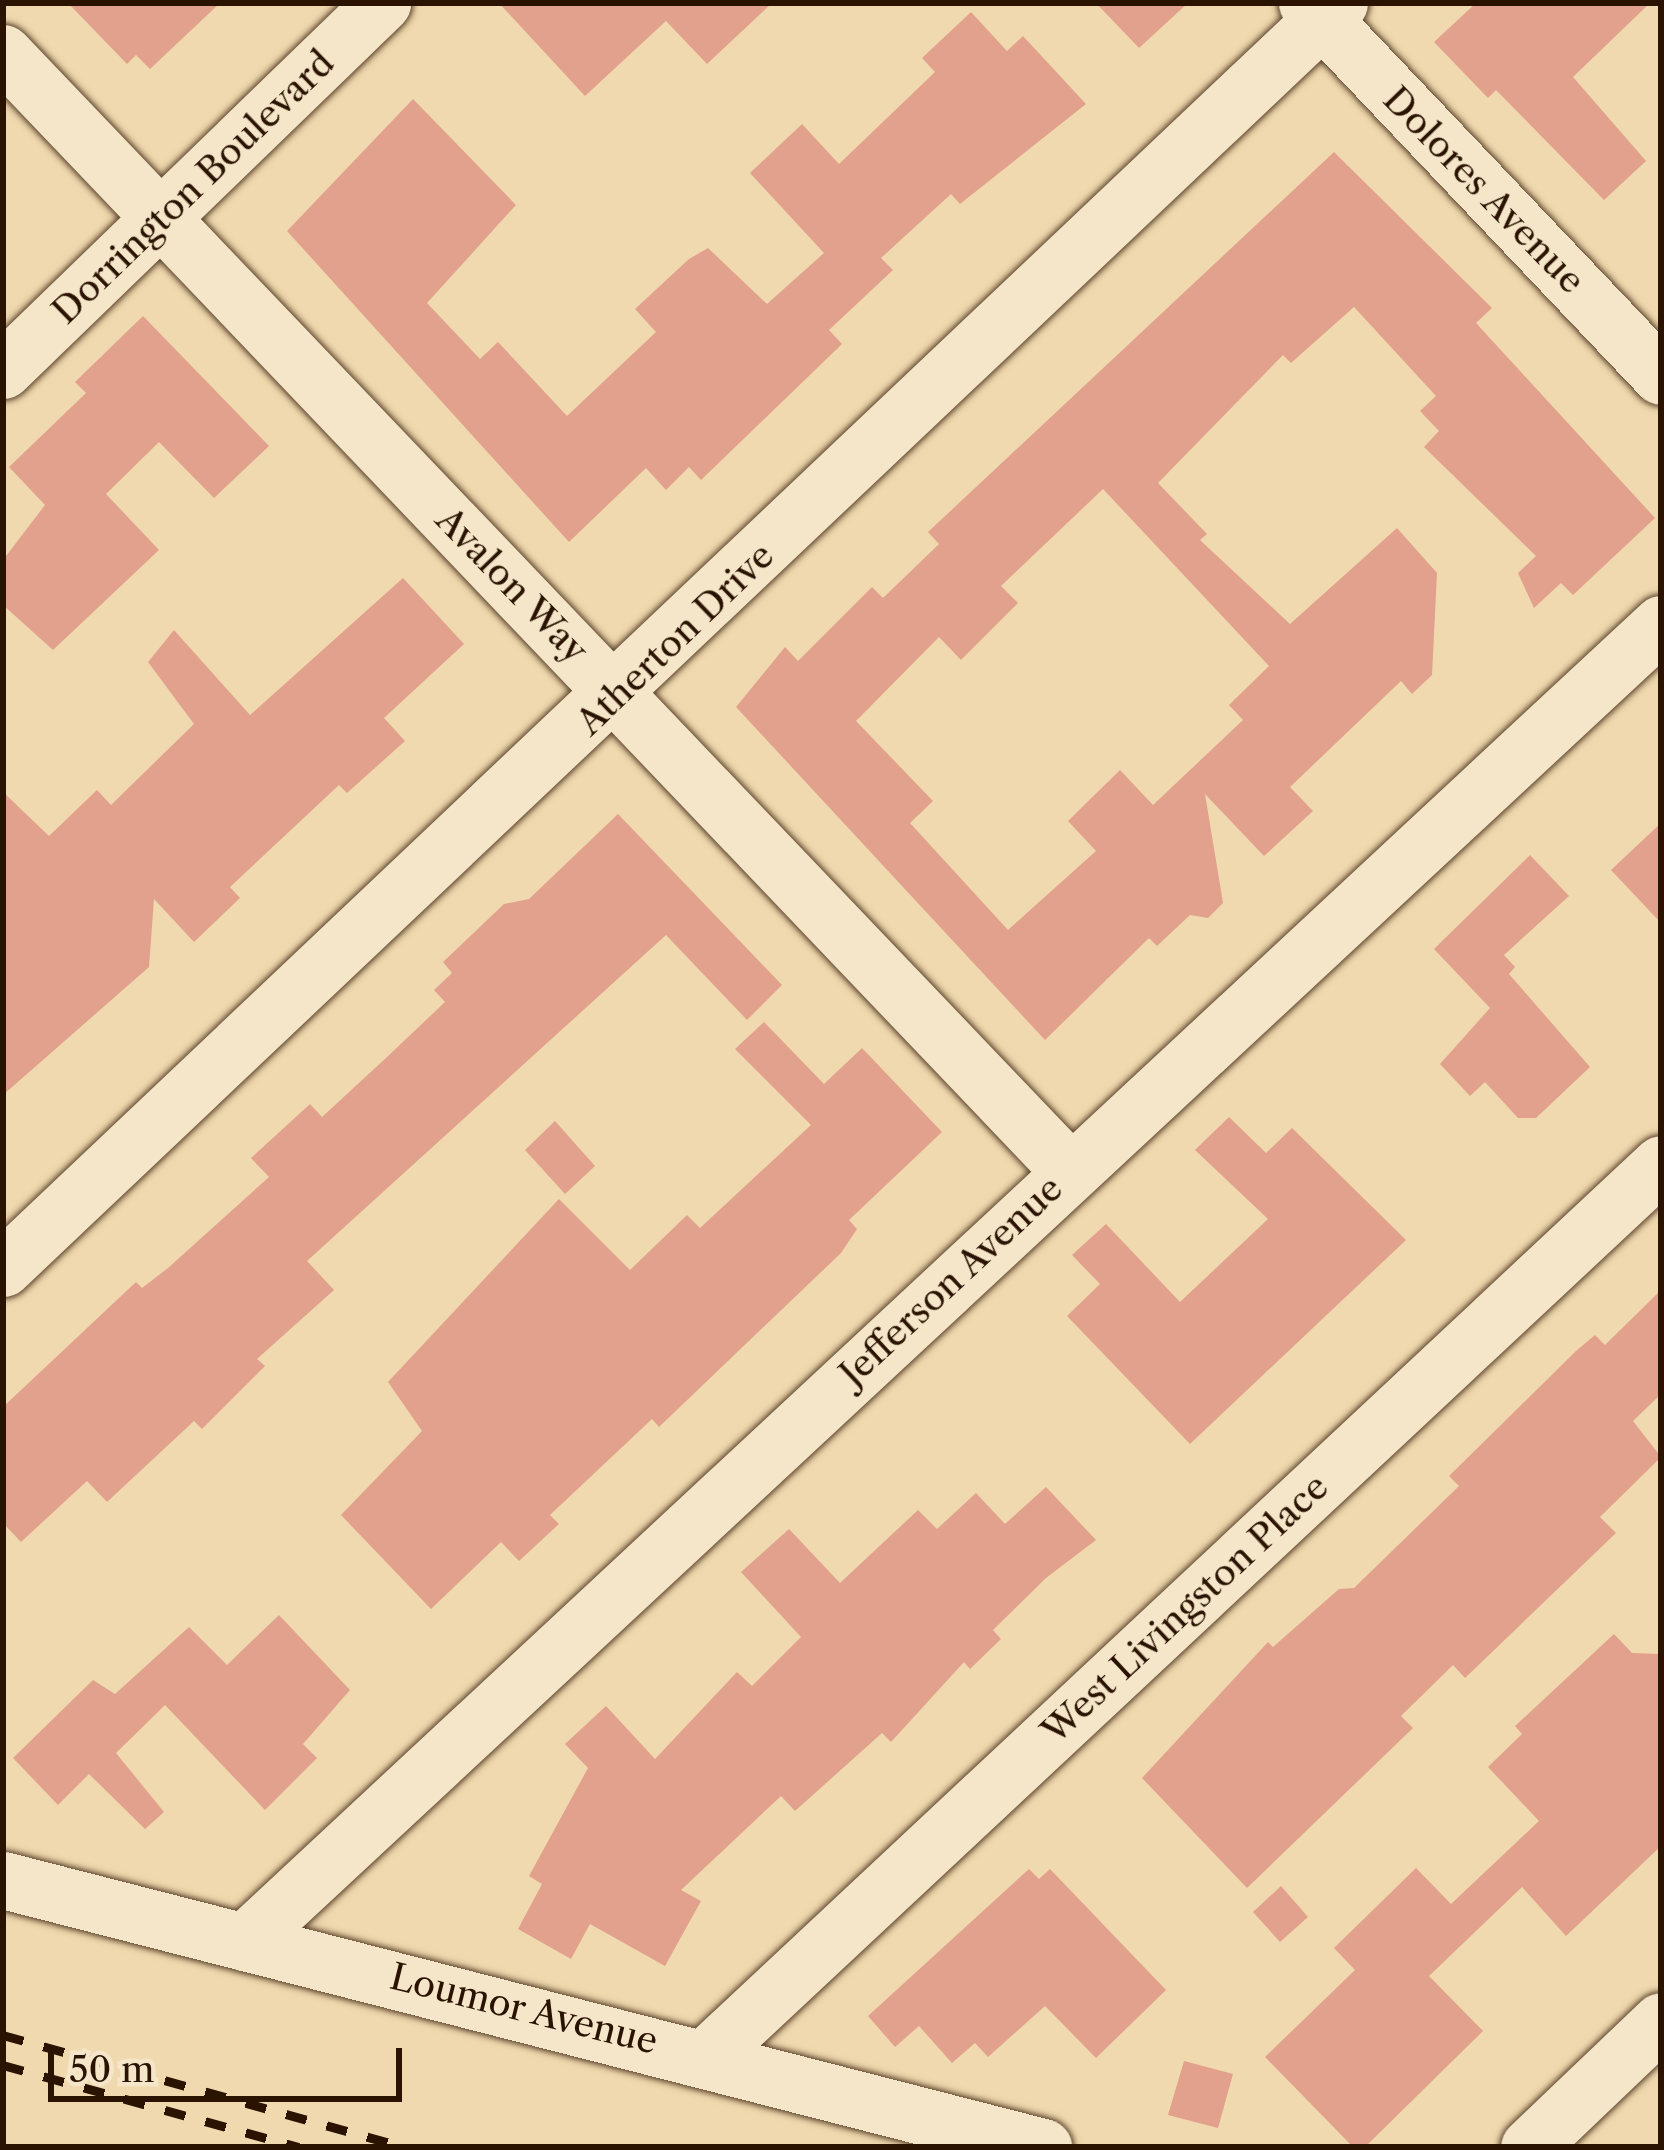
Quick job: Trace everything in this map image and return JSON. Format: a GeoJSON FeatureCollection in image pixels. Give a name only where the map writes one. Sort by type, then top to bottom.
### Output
{"type":"FeatureCollection","features":[{"type":"Feature","properties":{"kind":"street","name":"Dorrington Boulevard"},"geometry":{"type":"LineString","coordinates":[[3,370],[382,3]]}},
{"type":"Feature","properties":{"kind":"street","name":"Dolores Avenue"},"geometry":{"type":"LineString","coordinates":[[1323,8],[1661,376]]}},
{"type":"Feature","properties":{"kind":"street","name":"Atherton Drive"},"geometry":{"type":"LineString","coordinates":[[3,1268],[618,694],[1323,8]]}},
{"type":"Feature","properties":{"kind":"street","name":"Avalon Way"},"geometry":{"type":"LineString","coordinates":[[3,53],[1069,1170]]}},
{"type":"Feature","properties":{"kind":"street","name":"Jefferson Avenue"},"geometry":{"type":"LineString","coordinates":[[244,1942],[1661,624]]}},
{"type":"Feature","properties":{"kind":"street","name":"West Livingston Place"},"geometry":{"type":"LineString","coordinates":[[709,2054],[1661,1164]]}},
{"type":"Feature","properties":{"kind":"street","name":"Loumor Avenue"},"geometry":{"type":"LineString","coordinates":[[3,1880],[709,2054],[1043,2147]]}},
{"type":"Feature","properties":{"kind":"street"},"geometry":{"type":"LineString","coordinates":[[1529,2147],[1661,2021]]}},
{"type":"Feature","properties":{"kind":"building"},"geometry":{"type":"Polygon","coordinates":[[[68,3],[220,3],[150,69],[136,55],[127,64],[68,3]]]}},
{"type":"Feature","properties":{"kind":"building"},"geometry":{"type":"Polygon","coordinates":[[[499,3],[772,3],[707,64],[666,21],[585,96],[499,3]]]}},
{"type":"Feature","properties":{"kind":"building"},"geometry":{"type":"Polygon","coordinates":[[[1096,3],[1188,3],[1139,48],[1096,3]]]}},
{"type":"Feature","properties":{"kind":"building"},"geometry":{"type":"Polygon","coordinates":[[[1476,3],[1650,3],[1573,77],[1646,161],[1604,200],[1496,90],[1488,98],[1434,42],[1476,3]]]}},
{"type":"Feature","properties":{"kind":"building"},"geometry":{"type":"Polygon","coordinates":[[[971,12],[1007,51],[1023,36],[1086,104],[960,204],[951,194],[881,258],[893,270],[829,330],[842,344],[701,480],[689,467],[666,490],[646,468],[569,542],[287,231],[413,99],[516,205],[427,303],[480,359],[498,342],[567,416],[656,332],[635,309],[689,259],[708,248],[767,304],[824,253],[750,173],[802,124],[839,164],[935,72],[922,58],[971,12]]]}},
{"type":"Feature","properties":{"kind":"building"},"geometry":{"type":"Polygon","coordinates":[[[1334,152],[1492,308],[1476,323],[1655,518],[1573,595],[1561,583],[1534,608],[1518,573],[1536,556],[1424,447],[1439,431],[1420,411],[1436,396],[1354,307],[1291,363],[1283,355],[1158,483],[1207,534],[1200,540],[1290,624],[1397,528],[1437,573],[1432,675],[1412,694],[1401,681],[1290,787],[1313,811],[1264,856],[1205,794],[1223,903],[1208,918],[1190,915],[1157,946],[1149,938],[1045,1040],[736,707],[785,647],[798,661],[872,587],[883,598],[939,544],[928,532],[1334,152]],[[1103,489],[1001,586],[1018,603],[961,660],[939,637],[856,721],[933,801],[910,823],[1008,930],[1096,851],[1068,821],[1120,770],[1153,805],[1243,720],[1229,705],[1269,666],[1103,489]]]}},
{"type":"Feature","properties":{"kind":"building"},"geometry":{"type":"Polygon","coordinates":[[[143,316],[269,446],[214,498],[159,442],[106,494],[159,550],[53,650],[3,605],[3,560],[45,505],[9,467],[86,393],[75,382],[143,316]]]}},
{"type":"Feature","properties":{"kind":"building"},"geometry":{"type":"Polygon","coordinates":[[[403,578],[464,644],[384,718],[405,741],[347,793],[339,785],[230,887],[240,898],[194,942],[154,899],[149,967],[3,1095],[3,792],[49,836],[97,790],[111,805],[194,724],[148,662],[174,630],[250,715],[403,578]]]}},
{"type":"Feature","properties":{"kind":"building"},"geometry":{"type":"Polygon","coordinates":[[[618,814],[782,985],[747,1020],[666,935],[307,1261],[334,1290],[257,1359],[265,1366],[202,1429],[194,1421],[107,1502],[87,1481],[21,1542],[3,1523],[3,1407],[136,1282],[142,1288],[168,1268],[269,1177],[251,1158],[310,1104],[322,1117],[387,1057],[445,1002],[434,990],[452,973],[443,962],[504,904],[529,899],[618,814]]]}},
{"type":"Feature","properties":{"kind":"building"},"geometry":{"type":"Polygon","coordinates":[[[1661,823],[1661,923],[1611,870],[1661,823]]]}},
{"type":"Feature","properties":{"kind":"building"},"geometry":{"type":"Polygon","coordinates":[[[1530,855],[1569,896],[1504,955],[1515,967],[1509,974],[1590,1067],[1536,1118],[1518,1118],[1485,1082],[1470,1096],[1440,1064],[1490,1008],[1434,949],[1530,855]]]}},
{"type":"Feature","properties":{"kind":"building"},"geometry":{"type":"Polygon","coordinates":[[[764,1022],[824,1084],[862,1048],[942,1132],[849,1220],[857,1229],[841,1253],[659,1427],[652,1419],[550,1515],[559,1524],[519,1561],[501,1542],[431,1609],[341,1515],[422,1431],[388,1382],[559,1199],[630,1270],[687,1215],[700,1228],[811,1125],[735,1049],[764,1022]]]}},
{"type":"Feature","properties":{"kind":"building"},"geometry":{"type":"Polygon","coordinates":[[[1229,1117],[1266,1153],[1292,1128],[1406,1240],[1190,1444],[1067,1316],[1100,1284],[1072,1255],[1106,1224],[1180,1302],[1268,1219],[1195,1150],[1229,1117]]]}},
{"type":"Feature","properties":{"kind":"building"},"geometry":{"type":"Polygon","coordinates":[[[555,1121],[595,1166],[565,1194],[525,1150],[555,1121]]]}},
{"type":"Feature","properties":{"kind":"building"},"geometry":{"type":"Polygon","coordinates":[[[1661,1290],[1661,1394],[1633,1421],[1661,1457],[1600,1517],[1616,1533],[1465,1678],[1453,1665],[1401,1716],[1413,1728],[1247,1888],[1142,1778],[1268,1642],[1273,1647],[1339,1589],[1354,1588],[1459,1486],[1449,1476],[1576,1351],[1595,1335],[1605,1345],[1661,1290]]]}},
{"type":"Feature","properties":{"kind":"building"},"geometry":{"type":"Polygon","coordinates":[[[1046,1487],[1096,1540],[1046,1578],[993,1630],[1001,1639],[970,1669],[964,1662],[891,1742],[882,1733],[795,1811],[781,1796],[681,1890],[701,1901],[665,1966],[590,1924],[571,1959],[518,1929],[542,1884],[529,1876],[588,1768],[565,1744],[606,1706],[655,1759],[737,1672],[752,1686],[801,1637],[741,1572],[789,1529],[840,1583],[918,1510],[937,1529],[976,1493],[1005,1524],[1046,1487]]]}},
{"type":"Feature","properties":{"kind":"building"},"geometry":{"type":"Polygon","coordinates":[[[279,1615],[350,1690],[303,1744],[317,1758],[265,1810],[165,1705],[116,1753],[164,1812],[145,1829],[89,1774],[58,1805],[13,1758],[93,1680],[115,1694],[189,1627],[227,1665],[279,1615]]]}},
{"type":"Feature","properties":{"kind":"building"},"geometry":{"type":"Polygon","coordinates":[[[1614,1634],[1632,1653],[1661,1654],[1661,1846],[1566,1936],[1522,1887],[1429,1976],[1483,2031],[1365,2147],[1353,2147],[1265,2057],[1355,1970],[1334,1948],[1416,1868],[1451,1904],[1539,1821],[1488,1767],[1522,1734],[1515,1726],[1614,1634]]]}},
{"type":"Feature","properties":{"kind":"building"},"geometry":{"type":"Polygon","coordinates":[[[1029,1869],[1039,1879],[1050,1869],[1166,1990],[1096,2058],[1045,2006],[988,2057],[975,2043],[952,2063],[919,2026],[895,2047],[868,2016],[1029,1869]]]}},
{"type":"Feature","properties":{"kind":"building"},"geometry":{"type":"Polygon","coordinates":[[[1281,1886],[1308,1917],[1280,1942],[1253,1912],[1281,1886]]]}},
{"type":"Feature","properties":{"kind":"building"},"geometry":{"type":"Polygon","coordinates":[[[1184,2061],[1233,2074],[1218,2128],[1168,2115],[1184,2061]]]}},
{"type":"Feature","properties":{"kind":"railway"},"geometry":{"type":"LineString","coordinates":[[3,2035],[405,2147]]}},
{"type":"Feature","properties":{"kind":"railway"},"geometry":{"type":"LineString","coordinates":[[3,2065],[299,2147]]}}]}
